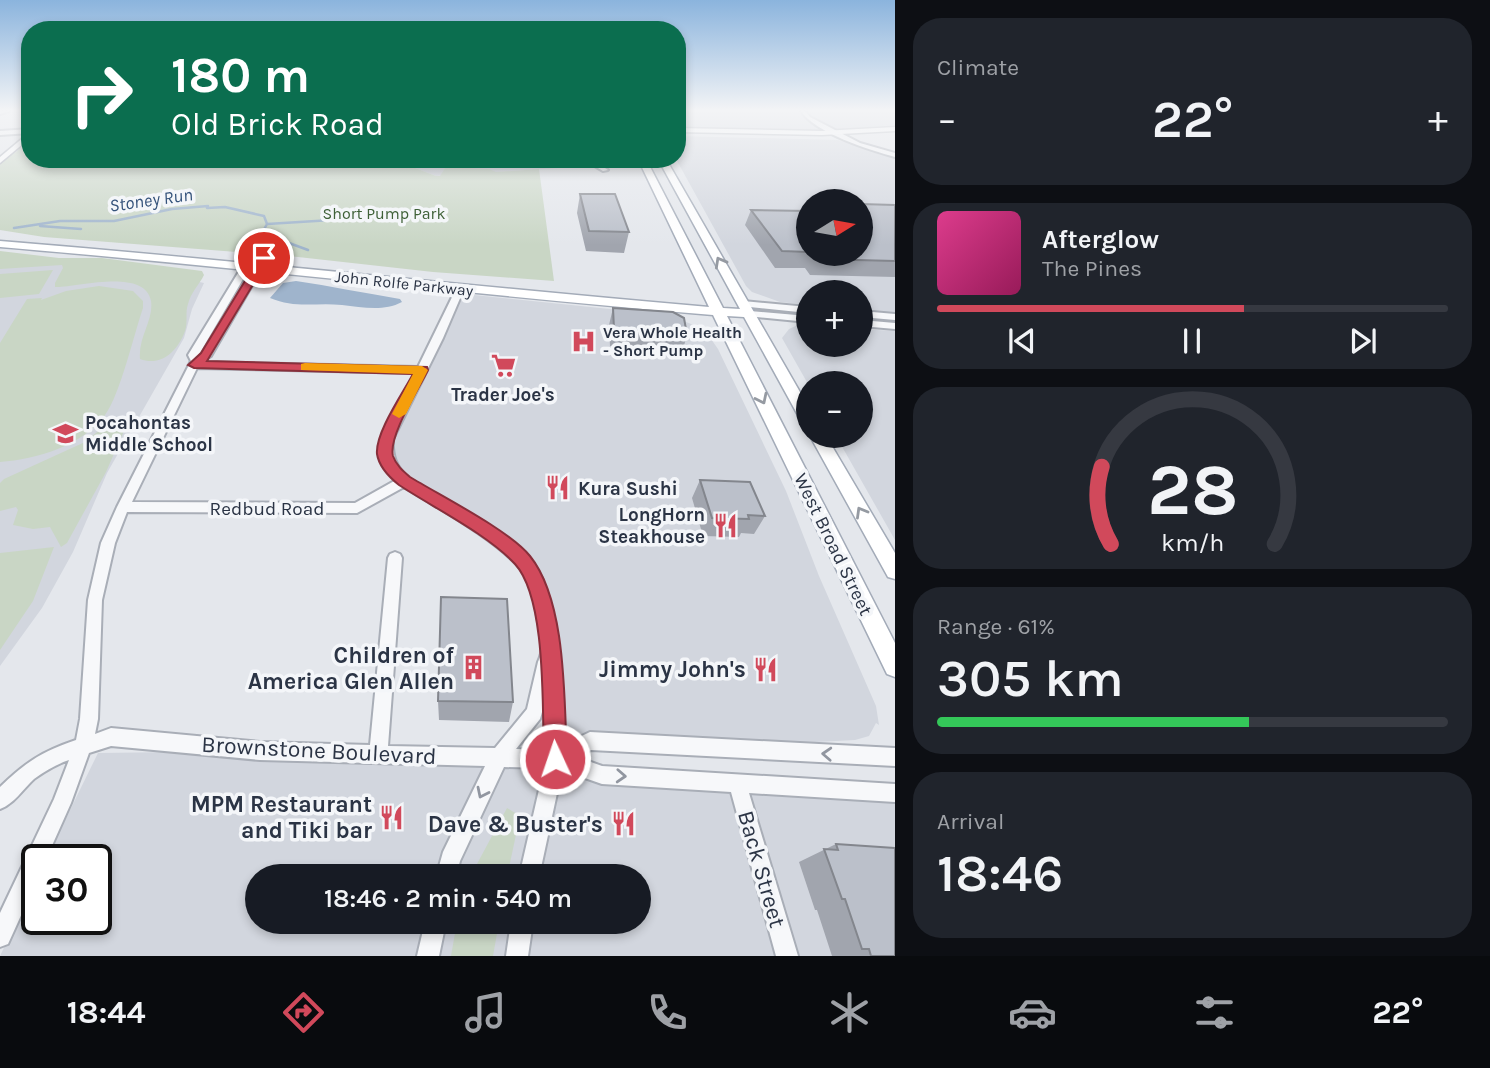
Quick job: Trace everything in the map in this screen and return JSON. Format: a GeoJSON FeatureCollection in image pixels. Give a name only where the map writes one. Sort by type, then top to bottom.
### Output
{"type":"FeatureCollection","features":[{"type":"Feature","properties":{"kind":"main road","name":"West Broad Street"},"geometry":{"type":"LineString","coordinates":[[646,168],[895,666]]}},
{"type":"Feature","properties":{"kind":"main road"},"geometry":{"type":"LineString","coordinates":[[667,168],[796,398]]}},
{"type":"Feature","properties":{"kind":"main road"},"geometry":{"type":"LineString","coordinates":[[664,203],[684,216],[697,220]]}},
{"type":"Feature","properties":{"kind":"main road","name":"John Rolfe Parkway"},"geometry":{"type":"LineString","coordinates":[[0,237],[746,309]]}},
{"type":"Feature","properties":{"kind":"main road","name":"John Rolfe Parkway"},"geometry":{"type":"LineString","coordinates":[[0,244],[256,262],[460,289],[668,307],[716,306]]}},
{"type":"Feature","properties":{"kind":"main road"},"geometry":{"type":"LineString","coordinates":[[668,307],[706,323],[732,338]]}},
{"type":"Feature","properties":{"kind":"main road","name":"West Broad Street"},"geometry":{"type":"LineString","coordinates":[[825,448],[895,571]]}},
{"type":"Feature","properties":{"kind":"street"},"geometry":{"type":"LineString","coordinates":[[0,936],[62,803],[84,744],[89,719],[95,600],[108,543],[123,507],[195,363],[206,356],[256,262]]}},
{"type":"Feature","properties":{"kind":"street"},"geometry":{"type":"LineString","coordinates":[[460,289],[387,439],[385,455],[392,470],[404,481],[507,546],[523,561],[537,582],[550,644],[555,759],[532,864]]}},
{"type":"Feature","properties":{"kind":"street","name":"John Rolfe Parkway"},"geometry":{"type":"LineString","coordinates":[[746,309],[796,310]]}},
{"type":"Feature","properties":{"kind":"street","name":"John Rolfe Parkway"},"geometry":{"type":"LineString","coordinates":[[746,309],[796,317]]}},
{"type":"Feature","properties":{"kind":"street"},"geometry":{"type":"LineString","coordinates":[[873,315],[895,317]]}},
{"type":"Feature","properties":{"kind":"street"},"geometry":{"type":"LineString","coordinates":[[873,324],[895,326]]}},
{"type":"Feature","properties":{"kind":"street"},"geometry":{"type":"LineString","coordinates":[[195,363],[422,370]]}},
{"type":"Feature","properties":{"kind":"street","name":"Redbud Road"},"geometry":{"type":"LineString","coordinates":[[123,507],[357,508],[404,481]]}},
{"type":"Feature","properties":{"kind":"street"},"geometry":{"type":"LineString","coordinates":[[378,754],[395,558]]}},
{"type":"Feature","properties":{"kind":"street"},"geometry":{"type":"LineString","coordinates":[[449,864],[499,757],[534,713],[550,644]]}},
{"type":"Feature","properties":{"kind":"street","name":"Brownstone Boulevard"},"geometry":{"type":"LineString","coordinates":[[84,744],[111,737],[260,751],[555,759],[602,775],[895,793]]}},
{"type":"Feature","properties":{"kind":"street"},"geometry":{"type":"LineString","coordinates":[[555,759],[590,740],[895,757]]}},
{"type":"Feature","properties":{"kind":"street"},"geometry":{"type":"LineString","coordinates":[[0,800],[29,772],[52,757],[84,744]]}},
{"type":"Feature","properties":{"kind":"street","name":"Back Street"},"geometry":{"type":"LineString","coordinates":[[737,782],[787,956]]}},
{"type":"Feature","properties":{"kind":"street"},"geometry":{"type":"LineString","coordinates":[[428,956],[433,934]]}},
{"type":"Feature","properties":{"kind":"street"},"geometry":{"type":"LineString","coordinates":[[517,956],[520,934]]}},
{"type":"Feature","properties":{"kind":"shaded area"},"geometry":{"type":"Polygon","coordinates":[[[686,156],[895,156],[895,313],[873,311],[873,280],[796,280],[796,304],[780,302],[752,292],[746,286],[681,168],[686,168],[686,156]]]}},
{"type":"Feature","properties":{"kind":"shaded area"},"geometry":{"type":"Polygon","coordinates":[[[415,168],[559,168],[436,176],[415,168]]]}},
{"type":"Feature","properties":{"kind":"shaded area","name":"Pocahontas Middle School"},"geometry":{"type":"Polygon","coordinates":[[[0,252],[204,283],[192,309],[184,338],[107,473],[73,552],[42,608],[0,666],[0,252]]]}},
{"type":"Feature","properties":{"kind":"shaded area"},"geometry":{"type":"Polygon","coordinates":[[[474,295],[668,315],[704,329],[718,349],[786,491],[819,576],[876,706],[879,725],[876,723],[869,736],[855,740],[715,747],[590,741],[556,758],[602,775],[895,793],[895,956],[0,956],[21,912],[21,935],[112,935],[112,844],[53,844],[98,753],[260,751],[555,759],[550,644],[523,561],[404,481],[385,455],[438,338],[461,300],[474,295]]]}},
{"type":"Feature","properties":{"kind":"shaded area"},"geometry":{"type":"Polygon","coordinates":[[[796,326],[796,357],[873,357],[873,330],[895,331],[895,540],[843,448],[873,448],[873,371],[801,371],[782,338],[789,329],[796,326]]]}},
{"type":"Feature","properties":{"kind":"green space","name":"Short Pump Park"},"geometry":{"type":"Polygon","coordinates":[[[10,156],[21,156],[21,168],[415,168],[436,176],[440,176],[445,168],[489,169],[496,172],[539,169],[554,281],[433,272],[289,256],[44,237],[0,230],[0,161],[10,156]]]}},
{"type":"Feature","properties":{"kind":"green space"},"geometry":{"type":"Polygon","coordinates":[[[0,251],[59,258],[102,258],[202,271],[204,275],[189,300],[186,328],[178,345],[168,356],[148,361],[140,359],[141,343],[151,308],[146,291],[123,282],[55,287],[62,265],[0,269],[0,251]]]}},
{"type":"Feature","properties":{"kind":"green space"},"geometry":{"type":"Polygon","coordinates":[[[53,270],[39,294],[0,298],[0,274],[53,270]]]}},
{"type":"Feature","properties":{"kind":"green space"},"geometry":{"type":"Polygon","coordinates":[[[99,286],[133,291],[143,301],[126,364],[111,406],[95,426],[71,443],[29,458],[0,462],[0,343],[27,299],[42,298],[41,300],[66,291],[99,286]]]}},
{"type":"Feature","properties":{"kind":"green space"},"geometry":{"type":"Polygon","coordinates":[[[113,419],[128,422],[106,472],[67,543],[61,547],[50,527],[33,529],[13,525],[18,510],[16,507],[0,511],[0,483],[85,442],[113,419]]]}},
{"type":"Feature","properties":{"kind":"green space"},"geometry":{"type":"Polygon","coordinates":[[[54,547],[33,601],[0,650],[0,553],[54,547]]]}},
{"type":"Feature","properties":{"kind":"green space"},"geometry":{"type":"Polygon","coordinates":[[[507,808],[520,816],[510,864],[477,864],[507,808]]]}},
{"type":"Feature","properties":{"kind":"green space"},"geometry":{"type":"Polygon","coordinates":[[[455,934],[497,934],[493,956],[451,956],[455,934]]]}},
{"type":"Feature","properties":{"kind":"water"},"geometry":{"type":"Polygon","coordinates":[[[296,281],[400,299],[402,302],[372,308],[297,304],[270,298],[283,283],[296,281]]]}},
{"type":"Feature","properties":{"kind":"building"},"geometry":{"type":"Polygon","coordinates":[[[580,194],[615,194],[629,232],[589,231],[580,194]]]}},
{"type":"Feature","properties":{"kind":"building"},"geometry":{"type":"Polygon","coordinates":[[[873,204],[895,205],[895,261],[873,260],[873,204]]]}},
{"type":"Feature","properties":{"kind":"building"},"geometry":{"type":"Polygon","coordinates":[[[751,210],[796,211],[796,252],[782,251],[751,210]]]}},
{"type":"Feature","properties":{"kind":"building"},"geometry":{"type":"Polygon","coordinates":[[[613,308],[673,312],[684,318],[687,335],[614,329],[613,308]]]}},
{"type":"Feature","properties":{"kind":"building"},"geometry":{"type":"Polygon","coordinates":[[[700,480],[750,482],[765,516],[748,515],[749,519],[712,518],[700,480]]]}},
{"type":"Feature","properties":{"kind":"building","name":"Children of America Glen Allen"},"geometry":{"type":"Polygon","coordinates":[[[441,597],[507,599],[513,702],[438,701],[441,597]]]}},
{"type":"Feature","properties":{"kind":"building"},"geometry":{"type":"Polygon","coordinates":[[[836,844],[895,848],[895,956],[871,956],[869,949],[862,949],[824,849],[838,850],[836,844]]]}},
{"type":"Feature","properties":{"kind":"waterway","name":"Stoney Run"},"geometry":{"type":"LineString","coordinates":[[14,228],[60,221],[114,221],[172,209],[208,206],[207,208],[225,207],[264,216],[267,224]]}},
{"type":"Feature","properties":{"kind":"waterway"},"geometry":{"type":"LineString","coordinates":[[267,224],[332,220]]}},
{"type":"Feature","properties":{"kind":"waterway","name":"Stoney Run"},"geometry":{"type":"LineString","coordinates":[[267,224],[262,233],[308,250]]}},
{"type":"Feature","properties":{"kind":"waterway"},"geometry":{"type":"LineString","coordinates":[[40,226],[81,229]]}},
{"type":"Feature","properties":{"kind":"slow traffic"},"geometry":{"type":"LineString","coordinates":[[305,367],[422,370],[399,414]]}},
{"type":"Feature","properties":{"kind":"place","name":"Vera Whole Health - Short Pump"},"geometry":{"type":"Point","coordinates":[583,341]}},
{"type":"Feature","properties":{"kind":"place","name":"Trader Joe's"},"geometry":{"type":"Point","coordinates":[503,366]}},
{"type":"Feature","properties":{"kind":"place","name":"Pocahontas Middle School"},"geometry":{"type":"Point","coordinates":[65,433]}},
{"type":"Feature","properties":{"kind":"place","name":"Kura Sushi"},"geometry":{"type":"Point","coordinates":[558,488]}},
{"type":"Feature","properties":{"kind":"place","name":"LongHorn Steakhouse"},"geometry":{"type":"Point","coordinates":[725,525]}},
{"type":"Feature","properties":{"kind":"place","name":"Children of America Glen Allen"},"geometry":{"type":"Point","coordinates":[474,668]}},
{"type":"Feature","properties":{"kind":"place","name":"Jimmy John's"},"geometry":{"type":"Point","coordinates":[766,669]}},
{"type":"Feature","properties":{"kind":"place","name":"MPM Restaurant and Tiki bar"},"geometry":{"type":"Point","coordinates":[392,817]}},
{"type":"Feature","properties":{"kind":"place","name":"Dave & Buster's"},"geometry":{"type":"Point","coordinates":[623,824]}},
{"type":"Feature","properties":{"kind":"route"},"geometry":{"type":"LineString","coordinates":[[264,258],[206,356],[194,365],[422,370],[387,439],[385,455],[392,470],[404,481],[507,546],[523,561],[537,582],[550,644],[555,759]]}}]}
